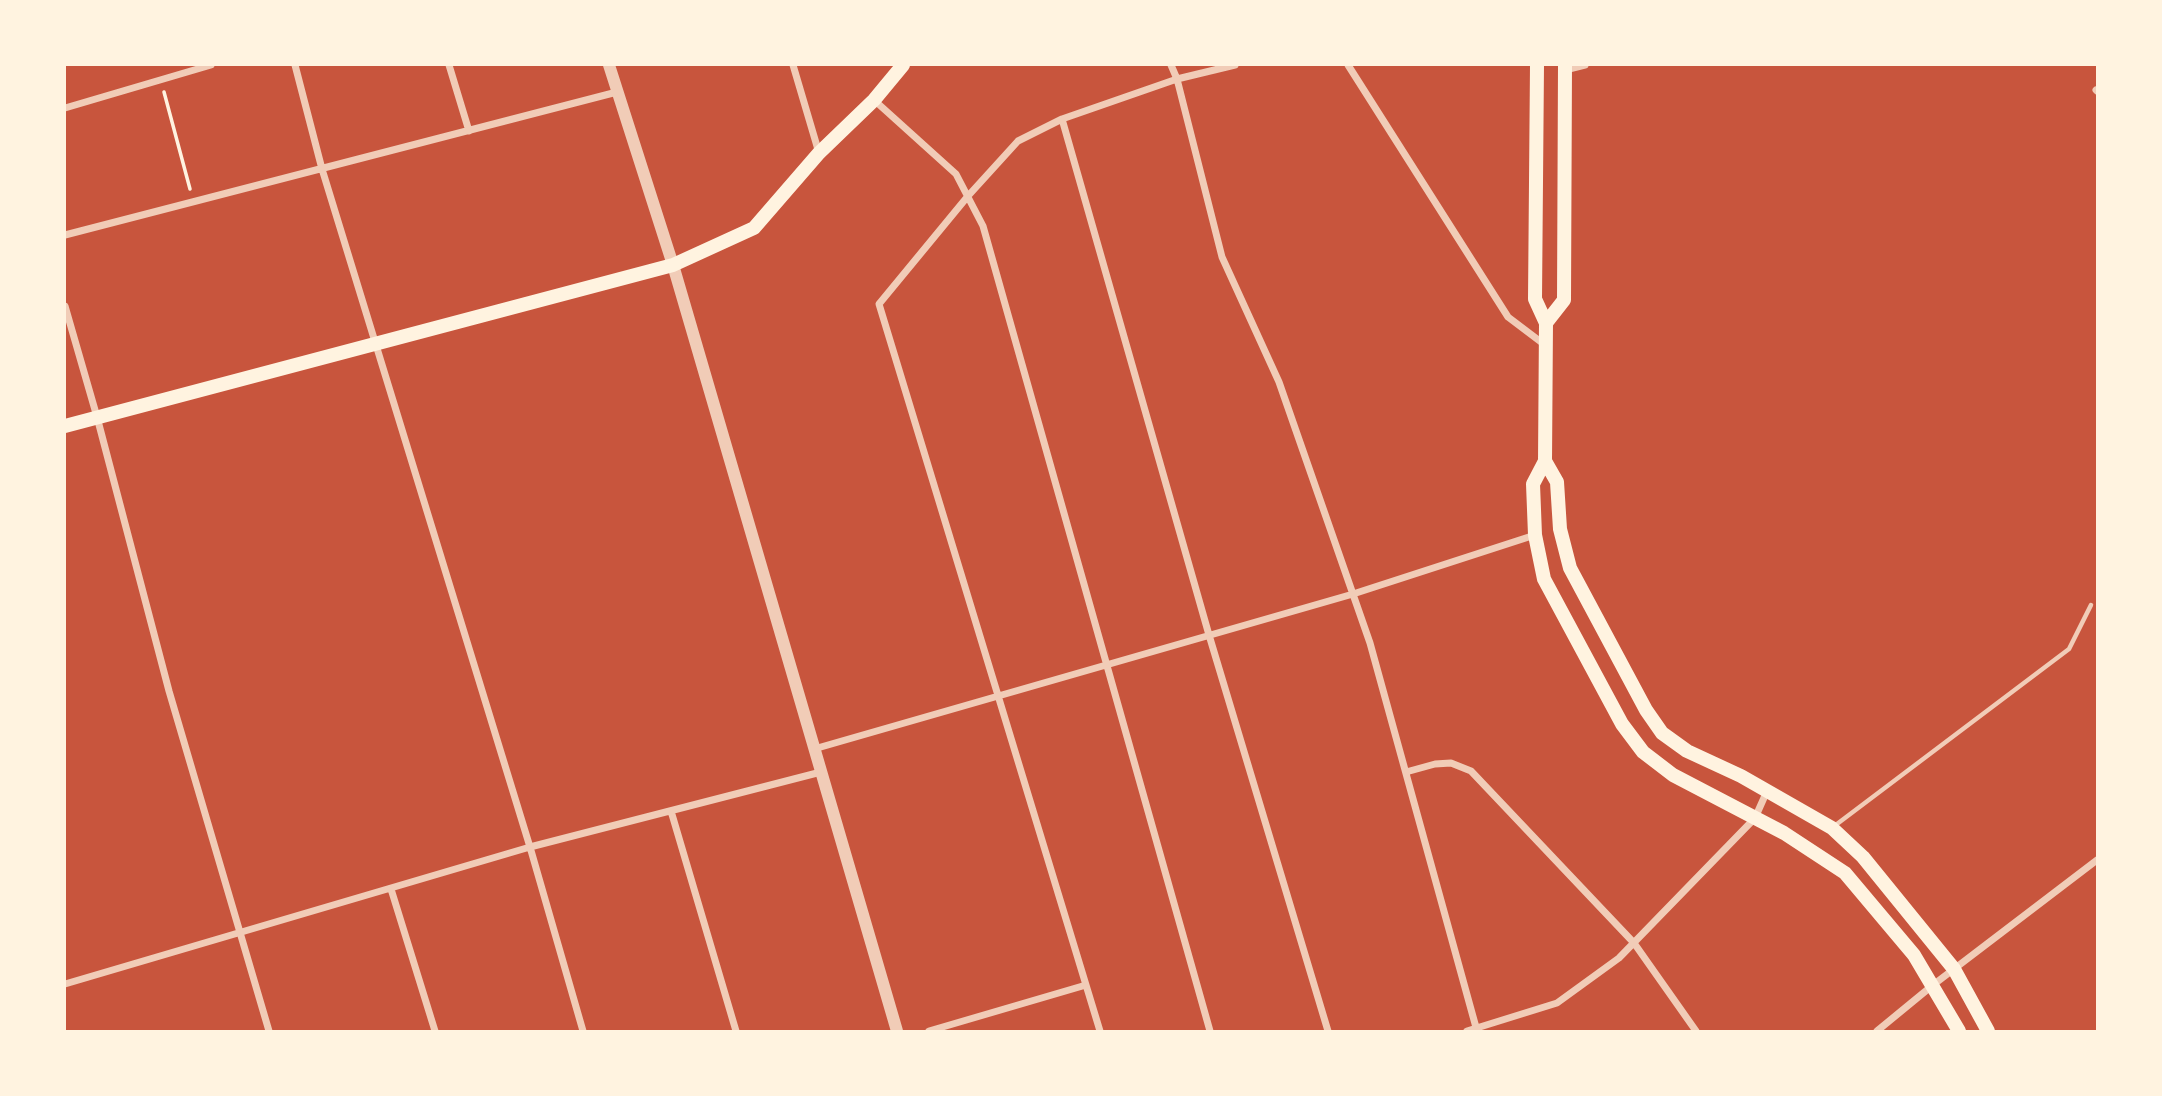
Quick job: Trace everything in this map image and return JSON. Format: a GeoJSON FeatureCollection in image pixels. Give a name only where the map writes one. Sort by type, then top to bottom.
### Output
{"type":"FeatureCollection","features":[{"type":"Feature","properties":{"kind":"main road"},"geometry":{"type":"LineString","coordinates":[[65,426],[673,265],[754,228],[819,153],[874,100],[903,65]]}},
{"type":"Feature","properties":{"kind":"main road"},"geometry":{"type":"LineString","coordinates":[[1537,65],[1535,299],[1546,323],[1545,461],[1533,484],[1535,536],[1544,579],[1622,724],[1643,752],[1673,775],[1784,833],[1845,873],[1914,955],[1959,1031]]}},
{"type":"Feature","properties":{"kind":"main road"},"geometry":{"type":"LineString","coordinates":[[1546,323],[1564,300],[1565,67]]}},
{"type":"Feature","properties":{"kind":"main road"},"geometry":{"type":"LineString","coordinates":[[1545,461],[1557,482],[1560,528],[1570,568],[1646,710],[1662,733],[1687,751],[1767,791],[1832,828],[1863,858],[1954,970],[1988,1031]]}},
{"type":"Feature","properties":{"kind":"street"},"geometry":{"type":"LineString","coordinates":[[65,108],[211,65]]}},
{"type":"Feature","properties":{"kind":"street"},"geometry":{"type":"LineString","coordinates":[[295,65],[322,169],[530,847],[583,1031]]}},
{"type":"Feature","properties":{"kind":"street"},"geometry":{"type":"LineString","coordinates":[[449,65],[469,131]]}},
{"type":"Feature","properties":{"kind":"street"},"geometry":{"type":"LineString","coordinates":[[609,65],[673,265],[897,1031]]}},
{"type":"Feature","properties":{"kind":"street"},"geometry":{"type":"LineString","coordinates":[[793,65],[819,153]]}},
{"type":"Feature","properties":{"kind":"street"},"geometry":{"type":"LineString","coordinates":[[1171,65],[1177,79],[1222,257],[1279,382],[1370,643],[1476,1030]]}},
{"type":"Feature","properties":{"kind":"street"},"geometry":{"type":"LineString","coordinates":[[1100,1031],[878,304],[1018,141],[1062,119],[1177,79],[1235,65]]}},
{"type":"Feature","properties":{"kind":"street"},"geometry":{"type":"LineString","coordinates":[[1348,65],[1508,317],[1545,345]]}},
{"type":"Feature","properties":{"kind":"street"},"geometry":{"type":"LineString","coordinates":[[1565,67],[1585,65]]}},
{"type":"Feature","properties":{"kind":"street"},"geometry":{"type":"LineString","coordinates":[[65,235],[617,92]]}},
{"type":"Feature","properties":{"kind":"street"},"geometry":{"type":"LineString","coordinates":[[874,100],[956,174],[983,226],[1210,1031]]}},
{"type":"Feature","properties":{"kind":"street"},"geometry":{"type":"LineString","coordinates":[[1062,119],[1209,635],[1328,1031]]}},
{"type":"Feature","properties":{"kind":"street"},"geometry":{"type":"LineString","coordinates":[[65,306],[169,691],[269,1031]]}},
{"type":"Feature","properties":{"kind":"street"},"geometry":{"type":"LineString","coordinates":[[814,749],[1353,594],[1535,536]]}},
{"type":"Feature","properties":{"kind":"street"},"geometry":{"type":"LineString","coordinates":[[1406,772],[1451,763],[1471,771],[1634,943],[1696,1031]]}},
{"type":"Feature","properties":{"kind":"street"},"geometry":{"type":"LineString","coordinates":[[65,984],[530,847],[821,772]]}},
{"type":"Feature","properties":{"kind":"street"},"geometry":{"type":"LineString","coordinates":[[1467,1031],[1558,1003],[1619,958],[1755,818],[1767,791]]}},
{"type":"Feature","properties":{"kind":"street"},"geometry":{"type":"LineString","coordinates":[[671,811],[736,1031]]}},
{"type":"Feature","properties":{"kind":"street"},"geometry":{"type":"LineString","coordinates":[[1877,1031],[2097,860]]}},
{"type":"Feature","properties":{"kind":"street"},"geometry":{"type":"LineString","coordinates":[[391,889],[435,1031]]}},
{"type":"Feature","properties":{"kind":"street"},"geometry":{"type":"LineString","coordinates":[[929,1031],[1086,985]]}},
{"type":"Feature","properties":{"kind":"lane"},"geometry":{"type":"LineString","coordinates":[[1832,828],[2070,649],[2091,605]]}},
{"type":"Feature","properties":{"kind":"path"},"geometry":{"type":"LineString","coordinates":[[160,80],[193,202]]}}]}
